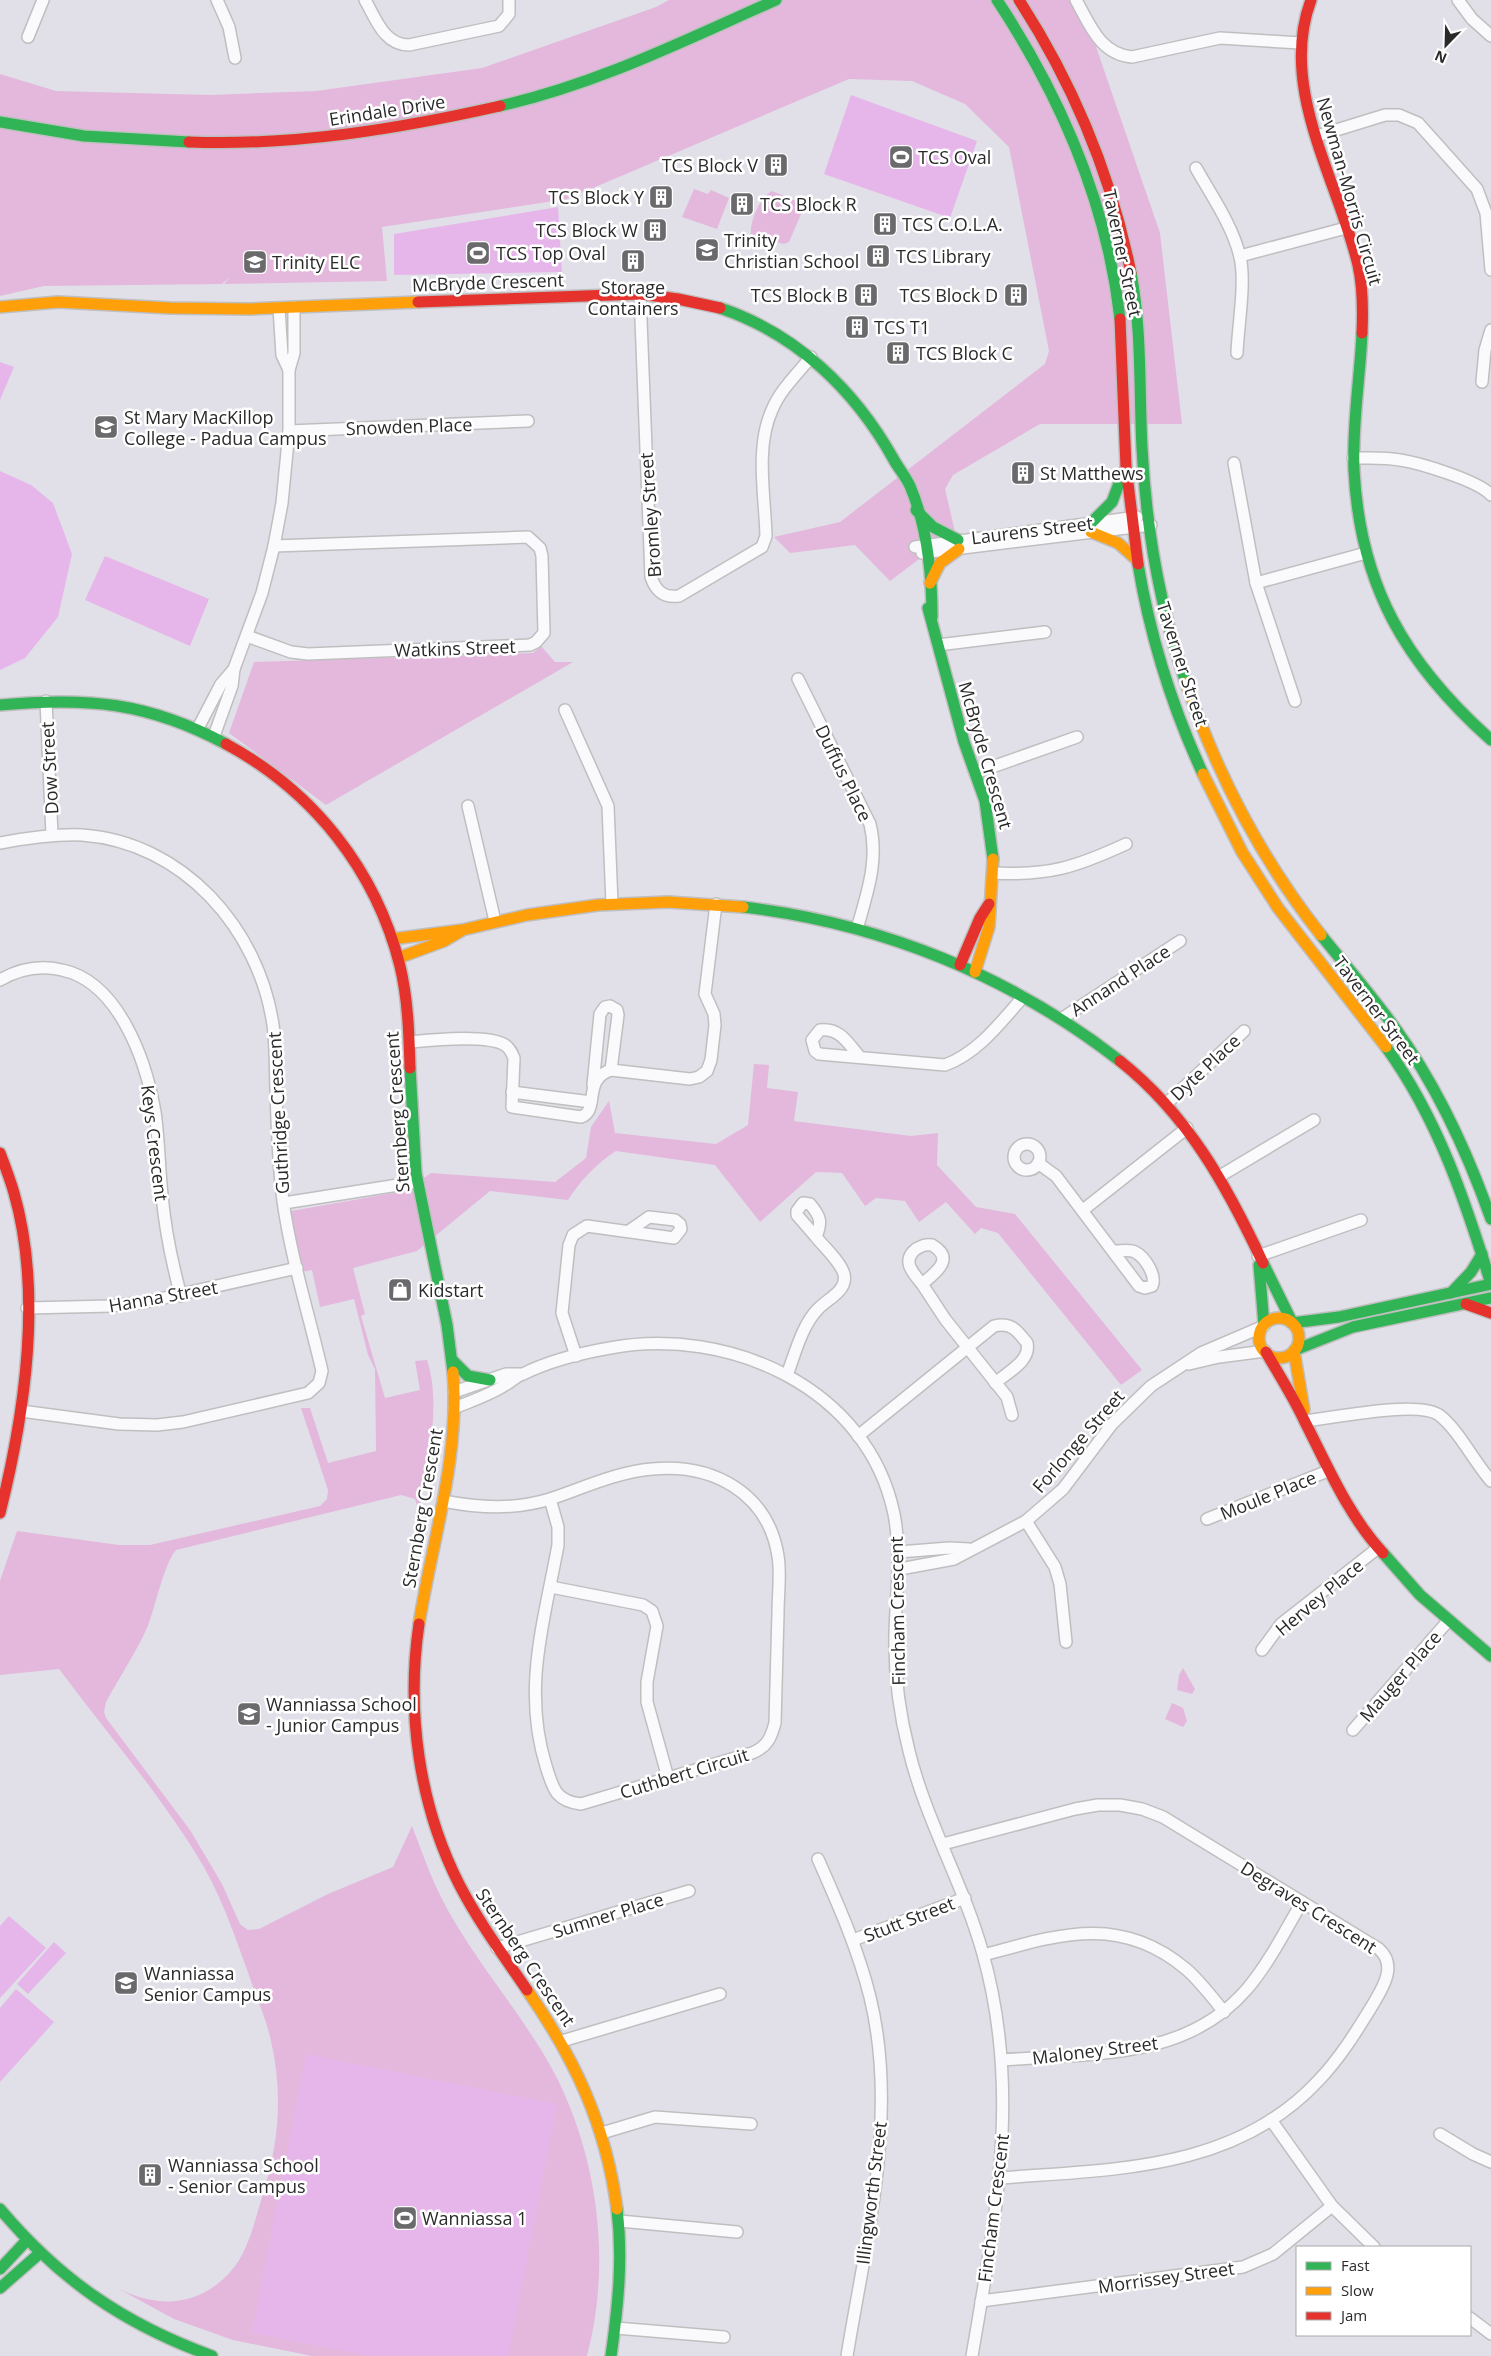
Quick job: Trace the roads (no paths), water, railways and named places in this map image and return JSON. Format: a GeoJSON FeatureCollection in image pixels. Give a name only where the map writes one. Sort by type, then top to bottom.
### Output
{"type":"FeatureCollection","features":[{"type":"Feature","properties":{"kind":"street"},"geometry":{"type":"LineString","coordinates":[[28,36],[43,0]]}},
{"type":"Feature","properties":{"kind":"street"},"geometry":{"type":"LineString","coordinates":[[217,0],[229,27],[234,58]]}},
{"type":"Feature","properties":{"kind":"street"},"geometry":{"type":"LineString","coordinates":[[365,0],[388,39],[400,45],[408,45],[499,26],[509,14],[509,0]]}},
{"type":"Feature","properties":{"kind":"street","name":"Erindale Drive"},"geometry":{"type":"LineString","coordinates":[[0,122],[83,135],[169,142],[261,142],[385,130],[489,110],[557,91],[693,40],[765,3],[776,0]]}},
{"type":"Feature","properties":{"kind":"street","name":"Taverner Street"},"geometry":{"type":"LineString","coordinates":[[997,0],[1040,67],[1063,114],[1090,184],[1114,278],[1123,352],[1126,464],[1136,559],[1148,615],[1163,670],[1183,726],[1219,808],[1247,859],[1278,907],[1312,953],[1369,1023],[1411,1084],[1452,1167],[1491,1284]]}},
{"type":"Feature","properties":{"kind":"street","name":"Taverner Street"},"geometry":{"type":"LineString","coordinates":[[1019,0],[1064,76],[1086,124],[1108,183],[1132,280],[1138,323],[1142,386],[1142,463],[1150,520],[1165,608],[1180,664],[1198,719],[1232,796],[1258,845],[1325,942],[1396,1030],[1425,1073],[1454,1127],[1472,1167],[1491,1219]]}},
{"type":"Feature","properties":{"kind":"street"},"geometry":{"type":"LineString","coordinates":[[1076,0],[1102,44],[1111,52],[1121,56],[1132,57],[1220,38],[1300,43]]}},
{"type":"Feature","properties":{"kind":"street","name":"Newman-Morris Circuit"},"geometry":{"type":"LineString","coordinates":[[1311,0],[1300,43],[1300,68],[1303,92],[1358,265],[1364,314],[1353,458],[1357,510],[1366,552],[1382,601],[1413,658],[1433,685],[1491,740]]}},
{"type":"Feature","properties":{"kind":"street"},"geometry":{"type":"LineString","coordinates":[[1458,0],[1472,18],[1491,36]]}},
{"type":"Feature","properties":{"kind":"street"},"geometry":{"type":"LineString","coordinates":[[1317,136],[1385,114],[1399,115],[1418,123],[1477,190],[1486,213],[1491,270]]}},
{"type":"Feature","properties":{"kind":"street"},"geometry":{"type":"LineString","coordinates":[[1196,168],[1233,237],[1240,256],[1241,275],[1237,353]]}},
{"type":"Feature","properties":{"kind":"street"},"geometry":{"type":"LineString","coordinates":[[1240,256],[1346,228]]}},
{"type":"Feature","properties":{"kind":"street","name":"McBryde Crescent"},"geometry":{"type":"LineString","coordinates":[[0,307],[58,302],[170,308],[279,308],[640,294],[687,300],[738,315],[782,337],[811,356],[846,389],[869,417],[886,444],[906,484],[916,510],[924,600],[932,617]]}},
{"type":"Feature","properties":{"kind":"street","name":"Bromley Street"},"geometry":{"type":"LineString","coordinates":[[640,294],[652,577],[654,586],[667,596],[679,596],[762,547],[766,536],[763,451],[766,426],[776,401],[811,356]]}},
{"type":"Feature","properties":{"kind":"street"},"geometry":{"type":"LineString","coordinates":[[198,728],[225,689],[234,669],[247,636],[274,546],[282,503],[289,431],[289,370],[294,353],[294,307]]}},
{"type":"Feature","properties":{"kind":"street"},"geometry":{"type":"LineString","coordinates":[[279,308],[282,355],[289,370]]}},
{"type":"Feature","properties":{"kind":"street"},"geometry":{"type":"LineString","coordinates":[[1482,382],[1485,350],[1491,330]]}},
{"type":"Feature","properties":{"kind":"street","name":"Snowden Place"},"geometry":{"type":"LineString","coordinates":[[289,431],[528,421]]}},
{"type":"Feature","properties":{"kind":"street"},"geometry":{"type":"LineString","coordinates":[[1353,458],[1401,460],[1472,482],[1484,488],[1491,495]]}},
{"type":"Feature","properties":{"kind":"street"},"geometry":{"type":"LineString","coordinates":[[1234,463],[1256,582],[1295,701]]}},
{"type":"Feature","properties":{"kind":"street"},"geometry":{"type":"LineString","coordinates":[[1126,464],[1115,497],[1091,527],[1118,543],[1136,559]]}},
{"type":"Feature","properties":{"kind":"street","name":"McBryde Crescent"},"geometry":{"type":"LineString","coordinates":[[906,484],[930,583],[932,617],[938,645],[988,815],[993,873],[989,904],[989,927],[975,972]]}},
{"type":"Feature","properties":{"kind":"street"},"geometry":{"type":"LineString","coordinates":[[916,510],[933,527],[958,544],[934,571],[930,583]]}},
{"type":"Feature","properties":{"kind":"street","name":"Laurens Street"},"geometry":{"type":"LineString","coordinates":[[921,550],[1150,520]]}},
{"type":"Feature","properties":{"kind":"street","name":"Watkins Street"},"geometry":{"type":"LineString","coordinates":[[247,636],[291,652],[308,654],[530,645],[536,642],[544,632],[542,556],[540,548],[528,537],[274,546]]}},
{"type":"Feature","properties":{"kind":"street"},"geometry":{"type":"LineString","coordinates":[[1256,582],[1366,552]]}},
{"type":"Feature","properties":{"kind":"street"},"geometry":{"type":"LineString","coordinates":[[938,645],[1046,632]]}},
{"type":"Feature","properties":{"kind":"street","name":"Duffus Place"},"geometry":{"type":"LineString","coordinates":[[798,679],[870,824],[875,849],[873,866],[857,928]]}},
{"type":"Feature","properties":{"kind":"street"},"geometry":{"type":"LineString","coordinates":[[214,736],[225,689]]}},
{"type":"Feature","properties":{"kind":"street","name":"Sternberg Crescent"},"geometry":{"type":"LineString","coordinates":[[0,705],[46,701],[86,701],[134,708],[198,728],[214,736],[264,766],[293,789],[320,816],[342,842],[364,876],[380,907],[392,939],[398,958],[407,1007],[410,1042],[412,1126],[417,1182],[444,1310],[452,1360],[454,1392],[450,1465],[422,1610],[414,1673],[415,1718],[420,1759],[428,1799],[444,1850],[462,1892],[562,2041],[589,2097],[602,2133],[613,2177],[620,2221],[621,2274],[616,2328],[611,2356]]}},
{"type":"Feature","properties":{"kind":"street","name":"Dow Street"},"geometry":{"type":"LineString","coordinates":[[46,701],[52,835]]}},
{"type":"Feature","properties":{"kind":"street"},"geometry":{"type":"LineString","coordinates":[[565,710],[608,806],[612,904]]}},
{"type":"Feature","properties":{"kind":"street"},"geometry":{"type":"LineString","coordinates":[[975,773],[1077,737]]}},
{"type":"Feature","properties":{"kind":"street"},"geometry":{"type":"LineString","coordinates":[[468,806],[495,922]]}},
{"type":"Feature","properties":{"kind":"street","name":"Guthridge Crescent"},"geometry":{"type":"LineString","coordinates":[[0,843],[52,835],[97,837],[125,843],[153,854],[178,869],[202,887],[232,921],[250,948],[262,978],[274,1026],[278,1148],[284,1204],[297,1268],[322,1371],[320,1383],[308,1393],[183,1422],[157,1425],[119,1424],[21,1411]]}},
{"type":"Feature","properties":{"kind":"street"},"geometry":{"type":"LineString","coordinates":[[993,873],[1039,874],[1063,870],[1087,862],[1126,844]]}},
{"type":"Feature","properties":{"kind":"street"},"geometry":{"type":"LineString","coordinates":[[392,939],[439,930],[463,930],[554,910],[612,904],[716,904],[787,912],[857,928],[922,949],[975,972],[1023,997],[1061,1019],[1127,1067],[1166,1104],[1187,1128],[1220,1176],[1241,1215],[1258,1256],[1299,1336],[1294,1350],[1305,1421]]}},
{"type":"Feature","properties":{"kind":"street"},"geometry":{"type":"LineString","coordinates":[[592,1089],[599,1076],[611,1070],[690,1079],[699,1077],[707,1070],[711,1060],[715,1026],[714,1014],[705,994],[716,904]]}},
{"type":"Feature","properties":{"kind":"street","name":"McBryde Crescent"},"geometry":{"type":"LineString","coordinates":[[960,965],[980,918],[989,904]]}},
{"type":"Feature","properties":{"kind":"street"},"geometry":{"type":"LineString","coordinates":[[398,958],[444,941],[463,930]]}},
{"type":"Feature","properties":{"kind":"street","name":"Annand Place"},"geometry":{"type":"LineString","coordinates":[[1061,1019],[1180,941]]}},
{"type":"Feature","properties":{"kind":"street","name":"Keys Crescent"},"geometry":{"type":"LineString","coordinates":[[0,980],[34,968],[53,968],[71,972],[95,985],[108,998],[122,1019],[136,1047],[147,1077],[154,1110],[169,1246],[181,1296]]}},
{"type":"Feature","properties":{"kind":"street"},"geometry":{"type":"LineString","coordinates":[[859,1056],[945,1065],[960,1058],[988,1036],[1023,997]]}},
{"type":"Feature","properties":{"kind":"street"},"geometry":{"type":"LineString","coordinates":[[410,1042],[462,1038],[500,1043],[506,1046],[514,1058],[512,1107],[584,1117],[590,1109],[600,1014],[605,1007],[610,1006],[617,1010],[618,1015],[611,1070]]}},
{"type":"Feature","properties":{"kind":"street","name":"Dyte Place"},"geometry":{"type":"LineString","coordinates":[[1166,1104],[1244,1031]]}},
{"type":"Feature","properties":{"kind":"street"},"geometry":{"type":"LineString","coordinates":[[512,1092],[591,1102]]}},
{"type":"Feature","properties":{"kind":"street"},"geometry":{"type":"LineString","coordinates":[[1220,1176],[1314,1120]]}},
{"type":"Feature","properties":{"kind":"street"},"geometry":{"type":"LineString","coordinates":[[1082,1210],[1187,1128]]}},
{"type":"Feature","properties":{"kind":"street"},"geometry":{"type":"LineString","coordinates":[[0,1153],[13,1187],[20,1219],[27,1308],[27,1350],[21,1411],[14,1457],[0,1513]]}},
{"type":"Feature","properties":{"kind":"street"},"geometry":{"type":"LineString","coordinates":[[1038,1163],[1056,1176],[1115,1251]]}},
{"type":"Feature","properties":{"kind":"street"},"geometry":{"type":"LineString","coordinates":[[284,1204],[417,1182]]}},
{"type":"Feature","properties":{"kind":"street"},"geometry":{"type":"LineString","coordinates":[[1258,1256],[1361,1220]]}},
{"type":"Feature","properties":{"kind":"street"},"geometry":{"type":"LineString","coordinates":[[576,1356],[562,1313],[569,1245],[573,1235],[587,1226],[629,1230]]}},
{"type":"Feature","properties":{"kind":"street"},"geometry":{"type":"LineString","coordinates":[[786,1375],[810,1320],[817,1309],[839,1291],[843,1284],[842,1270],[816,1237]]}},
{"type":"Feature","properties":{"kind":"street"},"geometry":{"type":"LineString","coordinates":[[1451,1293],[1471,1272],[1482,1254]]}},
{"type":"Feature","properties":{"kind":"street"},"geometry":{"type":"LineString","coordinates":[[1258,1256],[1264,1325],[1260,1339],[1305,1421],[1328,1471],[1352,1511],[1378,1548],[1420,1595],[1491,1656]]}},
{"type":"Feature","properties":{"kind":"street","name":"Hanna Street"},"geometry":{"type":"LineString","coordinates":[[27,1308],[111,1306],[181,1296],[297,1268]]}},
{"type":"Feature","properties":{"kind":"street"},"geometry":{"type":"LineString","coordinates":[[922,1284],[1006,1397],[1012,1415]]}},
{"type":"Feature","properties":{"kind":"street"},"geometry":{"type":"LineString","coordinates":[[1264,1325],[1278,1318],[1292,1323],[1339,1317],[1491,1284]]}},
{"type":"Feature","properties":{"kind":"street"},"geometry":{"type":"LineString","coordinates":[[1266,1352],[1280,1357],[1353,1327],[1491,1298]]}},
{"type":"Feature","properties":{"kind":"street"},"geometry":{"type":"LineString","coordinates":[[1464,1304],[1491,1313]]}},
{"type":"Feature","properties":{"kind":"street"},"geometry":{"type":"LineString","coordinates":[[858,1436],[969,1349],[994,1326],[1004,1324],[1013,1326],[1027,1342],[1027,1354],[1023,1360],[995,1382]]}},
{"type":"Feature","properties":{"kind":"street","name":"Forlonge Street"},"geometry":{"type":"LineString","coordinates":[[900,1568],[954,1559],[970,1549],[998,1538],[1026,1522],[1063,1489],[1112,1424],[1140,1396],[1201,1353],[1264,1325]]}},
{"type":"Feature","properties":{"kind":"street","name":"Fincham Crescent"},"geometry":{"type":"LineString","coordinates":[[454,1392],[506,1374],[520,1374],[576,1356],[610,1348],[644,1344],[694,1346],[728,1353],[786,1375],[816,1393],[834,1408],[858,1436],[874,1461],[884,1482],[893,1512],[900,1552],[895,1652],[901,1713],[909,1752],[921,1790],[965,1898],[984,1955],[1002,2060],[1004,2119],[1001,2178],[972,2356]]}},
{"type":"Feature","properties":{"kind":"street","name":"Forlonge Street"},"geometry":{"type":"LineString","coordinates":[[1185,1365],[1219,1357],[1266,1352]]}},
{"type":"Feature","properties":{"kind":"street"},"geometry":{"type":"LineString","coordinates":[[452,1360],[468,1376],[490,1380]]}},
{"type":"Feature","properties":{"kind":"street","name":"Fincham Crescent"},"geometry":{"type":"LineString","coordinates":[[454,1408],[505,1386],[520,1374]]}},
{"type":"Feature","properties":{"kind":"street"},"geometry":{"type":"LineString","coordinates":[[1305,1421],[1410,1408],[1434,1412],[1448,1424],[1491,1482]]}},
{"type":"Feature","properties":{"kind":"street","name":"Cuthbert Circuit"},"geometry":{"type":"LineString","coordinates":[[443,1501],[487,1508],[512,1507],[550,1499],[627,1473],[652,1469],[677,1469],[701,1473],[733,1485],[748,1496],[761,1510],[770,1527],[779,1568],[775,1723],[772,1736],[760,1750],[581,1804],[570,1803],[560,1798],[553,1789],[538,1738],[534,1694],[536,1668],[558,1545],[558,1527],[550,1499]]}},
{"type":"Feature","properties":{"kind":"street","name":"Moule Place"},"geometry":{"type":"LineString","coordinates":[[1207,1519],[1328,1471]]}},
{"type":"Feature","properties":{"kind":"street"},"geometry":{"type":"LineString","coordinates":[[1026,1522],[1055,1567],[1060,1584],[1066,1642]]}},
{"type":"Feature","properties":{"kind":"street","name":"Forlonge Street"},"geometry":{"type":"LineString","coordinates":[[900,1552],[949,1548],[970,1549]]}},
{"type":"Feature","properties":{"kind":"street","name":"Hervey Place"},"geometry":{"type":"LineString","coordinates":[[1262,1650],[1281,1624],[1378,1548]]}},
{"type":"Feature","properties":{"kind":"street"},"geometry":{"type":"LineString","coordinates":[[551,1587],[643,1605],[652,1611],[657,1626],[647,1682],[647,1702],[668,1778]]}},
{"type":"Feature","properties":{"kind":"street","name":"Mauger Place"},"geometry":{"type":"LineString","coordinates":[[1353,1730],[1448,1621]]}},
{"type":"Feature","properties":{"kind":"street","name":"Degraves Crescent"},"geometry":{"type":"LineString","coordinates":[[943,1844],[1075,1809],[1098,1805],[1120,1805],[1142,1809],[1163,1817],[1378,1948],[1386,1958],[1388,1972],[1384,1986],[1339,2057],[1307,2092],[1271,2120],[1229,2143],[1169,2162],[1001,2178]]}},
{"type":"Feature","properties":{"kind":"street","name":"Illingworth Street"},"geometry":{"type":"LineString","coordinates":[[818,1859],[853,1940],[874,2017],[881,2072],[882,2121],[876,2185],[847,2356]]}},
{"type":"Feature","properties":{"kind":"street","name":"Sumner Place"},"geometry":{"type":"LineString","coordinates":[[498,1948],[689,1891]]}},
{"type":"Feature","properties":{"kind":"street","name":"Stutt Street"},"geometry":{"type":"LineString","coordinates":[[853,1940],[965,1898]]}},
{"type":"Feature","properties":{"kind":"street","name":"Maloney Street"},"geometry":{"type":"LineString","coordinates":[[1002,2060],[1155,2046],[1190,2033],[1224,2012],[1248,1988],[1302,1902]]}},
{"type":"Feature","properties":{"kind":"street"},"geometry":{"type":"LineString","coordinates":[[984,1955],[1061,1935],[1086,1932],[1123,1936],[1146,1944],[1167,1955],[1186,1970],[1224,2012]]}},
{"type":"Feature","properties":{"kind":"street"},"geometry":{"type":"LineString","coordinates":[[562,2041],[720,1994]]}},
{"type":"Feature","properties":{"kind":"street"},"geometry":{"type":"LineString","coordinates":[[602,2133],[655,2117],[752,2124]]}},
{"type":"Feature","properties":{"kind":"street"},"geometry":{"type":"LineString","coordinates":[[1271,2120],[1332,2206],[1373,2246]]}},
{"type":"Feature","properties":{"kind":"street"},"geometry":{"type":"LineString","coordinates":[[1440,2134],[1461,2148],[1491,2162]]}},
{"type":"Feature","properties":{"kind":"street","name":"Morrissey Street"},"geometry":{"type":"LineString","coordinates":[[981,2301],[1243,2267],[1273,2254],[1332,2206]]}},
{"type":"Feature","properties":{"kind":"street"},"geometry":{"type":"LineString","coordinates":[[0,2209],[27,2240],[71,2281],[121,2316],[186,2347],[212,2356]]}},
{"type":"Feature","properties":{"kind":"street"},"geometry":{"type":"LineString","coordinates":[[620,2221],[737,2232]]}},
{"type":"Feature","properties":{"kind":"street"},"geometry":{"type":"LineString","coordinates":[[0,2269],[27,2240]]}},
{"type":"Feature","properties":{"kind":"street"},"geometry":{"type":"LineString","coordinates":[[0,2288],[40,2253]]}},
{"type":"Feature","properties":{"kind":"street"},"geometry":{"type":"LineString","coordinates":[[1471,2319],[1491,2334]]}},
{"type":"Feature","properties":{"kind":"street"},"geometry":{"type":"LineString","coordinates":[[616,2328],[724,2337]]}},
{"type":"Feature","properties":{"kind":"place","name":"TCS Oval"},"geometry":{"type":"Point","coordinates":[901,157]}},
{"type":"Feature","properties":{"kind":"place","name":"TCS Block V"},"geometry":{"type":"Point","coordinates":[776,165]}},
{"type":"Feature","properties":{"kind":"place","name":"TCS Block Y"},"geometry":{"type":"Point","coordinates":[661,197]}},
{"type":"Feature","properties":{"kind":"place","name":"TCS Block R"},"geometry":{"type":"Point","coordinates":[742,204]}},
{"type":"Feature","properties":{"kind":"place","name":"TCS C.O.L.A."},"geometry":{"type":"Point","coordinates":[885,224]}},
{"type":"Feature","properties":{"kind":"place","name":"TCS Block W"},"geometry":{"type":"Point","coordinates":[655,230]}},
{"type":"Feature","properties":{"kind":"place","name":"Trinity Christian School"},"geometry":{"type":"Point","coordinates":[707,250]}},
{"type":"Feature","properties":{"kind":"place","name":"TCS Top Oval"},"geometry":{"type":"Point","coordinates":[478,253]}},
{"type":"Feature","properties":{"kind":"place","name":"TCS Library"},"geometry":{"type":"Point","coordinates":[878,256]}},
{"type":"Feature","properties":{"kind":"place","name":"Storage Containers"},"geometry":{"type":"Point","coordinates":[633,261]}},
{"type":"Feature","properties":{"kind":"place","name":"Trinity ELC"},"geometry":{"type":"Point","coordinates":[255,262]}},
{"type":"Feature","properties":{"kind":"place","name":"TCS Block B"},"geometry":{"type":"Point","coordinates":[866,295]}},
{"type":"Feature","properties":{"kind":"place","name":"TCS Block D"},"geometry":{"type":"Point","coordinates":[1016,295]}},
{"type":"Feature","properties":{"kind":"place","name":"TCS T1"},"geometry":{"type":"Point","coordinates":[857,327]}},
{"type":"Feature","properties":{"kind":"place","name":"TCS Block C"},"geometry":{"type":"Point","coordinates":[898,353]}},
{"type":"Feature","properties":{"kind":"place","name":"St Mary MacKillop College - Padua Campus"},"geometry":{"type":"Point","coordinates":[106,427]}},
{"type":"Feature","properties":{"kind":"place","name":"St Matthews"},"geometry":{"type":"Point","coordinates":[1023,473]}},
{"type":"Feature","properties":{"kind":"place","name":"Kidstart"},"geometry":{"type":"Point","coordinates":[400,1290]}},
{"type":"Feature","properties":{"kind":"place","name":"Wanniassa School - Junior Campus"},"geometry":{"type":"Point","coordinates":[249,1714]}},
{"type":"Feature","properties":{"kind":"place","name":"Wanniassa Senior Campus"},"geometry":{"type":"Point","coordinates":[126,1983]}},
{"type":"Feature","properties":{"kind":"place","name":"Wanniassa School - Senior Campus"},"geometry":{"type":"Point","coordinates":[150,2175]}},
{"type":"Feature","properties":{"kind":"place","name":"Wanniassa 1"},"geometry":{"type":"Point","coordinates":[405,2218]}}]}
